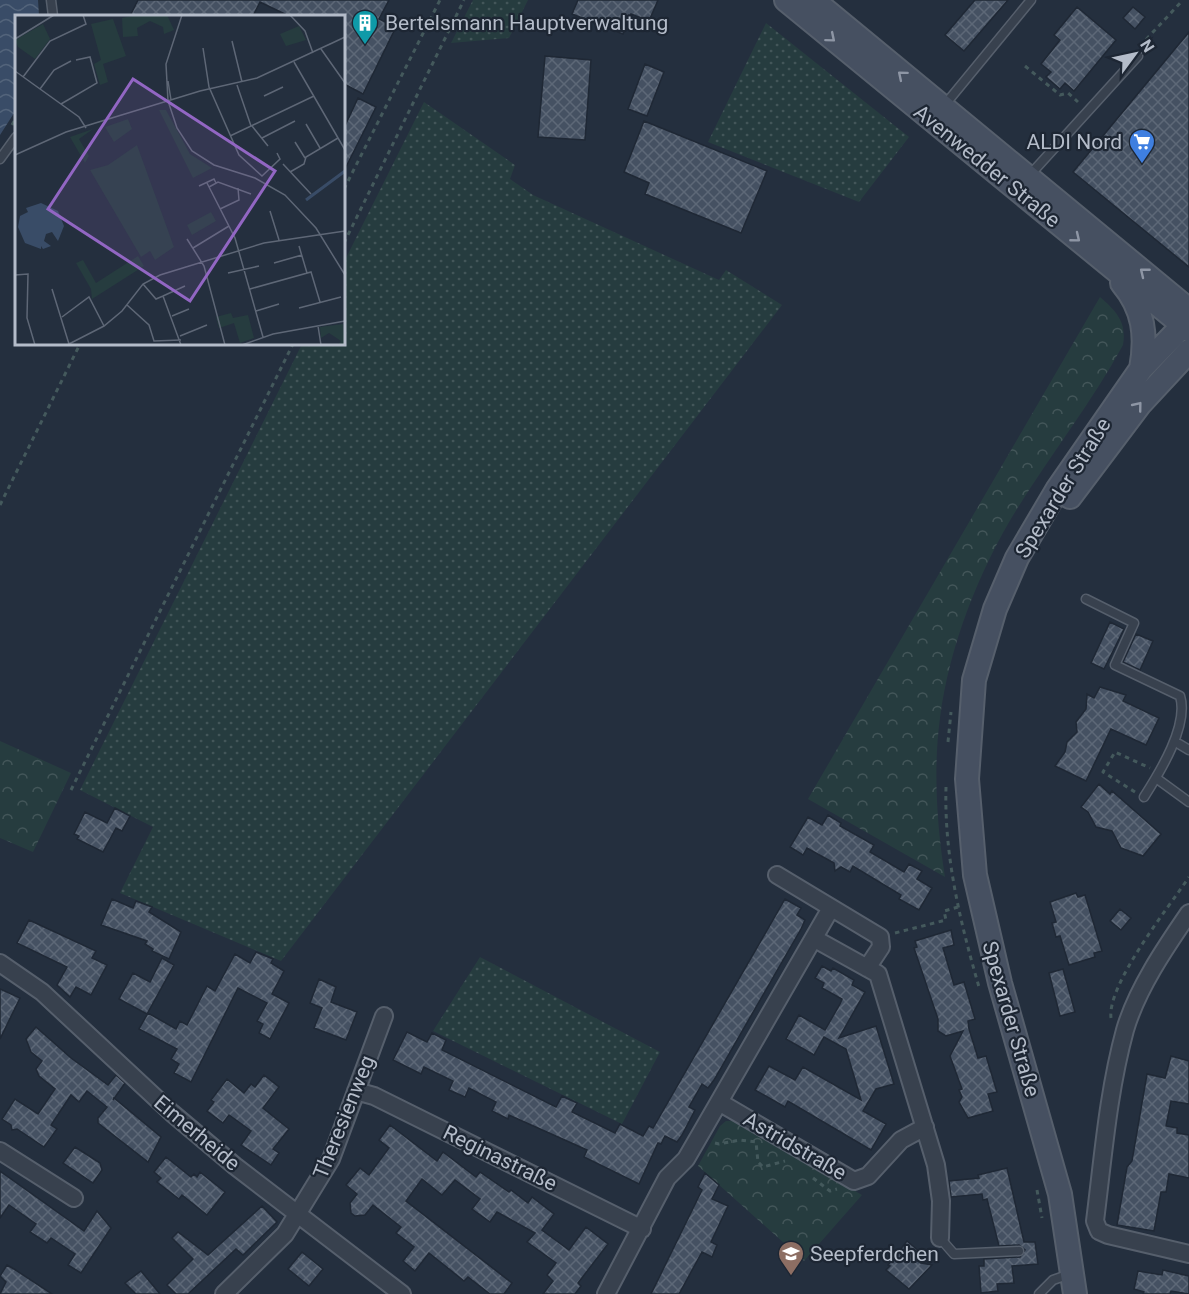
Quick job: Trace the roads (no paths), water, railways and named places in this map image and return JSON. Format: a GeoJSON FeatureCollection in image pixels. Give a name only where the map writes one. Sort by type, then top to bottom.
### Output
{"type":"FeatureCollection","features":[{"type":"Feature","properties":{"kind":"main road","name":"Avenwedder Straße"},"geometry":{"type":"LineString","coordinates":[[786,0],[937,115],[1187,321]]}},
{"type":"Feature","properties":{"kind":"main road","name":"Avenwedder Straße"},"geometry":{"type":"LineString","coordinates":[[813,0],[937,115]]}},
{"type":"Feature","properties":{"kind":"main road","name":"Avenwedder Straße"},"geometry":{"type":"LineString","coordinates":[[1022,185],[1102,260],[1187,321]]}},
{"type":"Feature","properties":{"kind":"main road"},"geometry":{"type":"LineString","coordinates":[[1102,260],[1127,289],[1142,316],[1145,329],[1141,369]]}},
{"type":"Feature","properties":{"kind":"main road","name":"Spexarder Straße"},"geometry":{"type":"LineString","coordinates":[[1074,1284],[1060,1194],[1000,983],[977,885],[967,778],[974,681],[995,609],[1017,558],[1057,490],[1141,369],[1187,321]]}},
{"type":"Feature","properties":{"kind":"main road","name":"Spexarder Straße"},"geometry":{"type":"LineString","coordinates":[[971,741],[1009,613],[1028,568],[1049,530],[1068,498],[1140,404],[1189,351]]}},
{"type":"Feature","properties":{"kind":"street"},"geometry":{"type":"LineString","coordinates":[[777,875],[880,937],[881,947],[867,968]]}},
{"type":"Feature","properties":{"kind":"street","name":"Astridstraße"},"geometry":{"type":"LineString","coordinates":[[606,1294],[667,1178],[687,1159],[831,908]]}},
{"type":"Feature","properties":{"kind":"street"},"geometry":{"type":"LineString","coordinates":[[1189,913],[1138,998],[1126,1030],[1109,1107],[1095,1221],[1099,1231],[1108,1235],[1189,1254]]}},
{"type":"Feature","properties":{"kind":"street"},"geometry":{"type":"LineString","coordinates":[[814,939],[878,975],[925,1126],[939,1183],[940,1238]]}},
{"type":"Feature","properties":{"kind":"street","name":"Eimerheide"},"geometry":{"type":"LineString","coordinates":[[0,963],[42,992],[172,1113],[402,1294]]}},
{"type":"Feature","properties":{"kind":"street","name":"Theresienweg"},"geometry":{"type":"LineString","coordinates":[[224,1294],[285,1234],[331,1159],[384,1016]]}},
{"type":"Feature","properties":{"kind":"street","name":"Reginastraße"},"geometry":{"type":"LineString","coordinates":[[356,1091],[374,1096],[642,1229]]}},
{"type":"Feature","properties":{"kind":"street","name":"Astridstraße"},"geometry":{"type":"LineString","coordinates":[[719,1102],[854,1181],[868,1176],[901,1140],[925,1126]]}},
{"type":"Feature","properties":{"kind":"street"},"geometry":{"type":"LineString","coordinates":[[0,1150],[74,1198]]}},
{"type":"Feature","properties":{"kind":"lane"},"geometry":{"type":"LineString","coordinates":[[51,0],[52,15]]}},
{"type":"Feature","properties":{"kind":"lane"},"geometry":{"type":"LineString","coordinates":[[937,115],[1031,0]]}},
{"type":"Feature","properties":{"kind":"lane"},"geometry":{"type":"LineString","coordinates":[[1022,185],[1087,110],[1138,56]]}},
{"type":"Feature","properties":{"kind":"lane"},"geometry":{"type":"LineString","coordinates":[[0,159],[15,138]]}},
{"type":"Feature","properties":{"kind":"lane"},"geometry":{"type":"LineString","coordinates":[[1086,599],[1134,624],[1115,664],[1180,696],[1187,713],[1179,744],[1144,797]]}},
{"type":"Feature","properties":{"kind":"lane"},"geometry":{"type":"LineString","coordinates":[[1179,744],[1189,750]]}},
{"type":"Feature","properties":{"kind":"lane"},"geometry":{"type":"LineString","coordinates":[[1158,776],[1189,802]]}},
{"type":"Feature","properties":{"kind":"lane"},"geometry":{"type":"LineString","coordinates":[[940,1238],[954,1254],[1019,1251]]}},
{"type":"Feature","properties":{"kind":"lane"},"geometry":{"type":"LineString","coordinates":[[1039,1294],[1053,1280],[1074,1284]]}},
{"type":"Feature","properties":{"kind":"water"},"geometry":{"type":"Polygon","coordinates":[[[0,0],[38,0],[39,15],[15,15],[15,112],[0,135],[0,0]]]}},
{"type":"Feature","properties":{"kind":"place","name":"Bertelsmann Hauptverwaltung"},"geometry":{"type":"Point","coordinates":[365,46]}},
{"type":"Feature","properties":{"kind":"place","name":"ALDI Nord"},"geometry":{"type":"Point","coordinates":[1142,165]}},
{"type":"Feature","properties":{"kind":"place","name":"Seepferdchen"},"geometry":{"type":"Point","coordinates":[791,1277]}}]}
